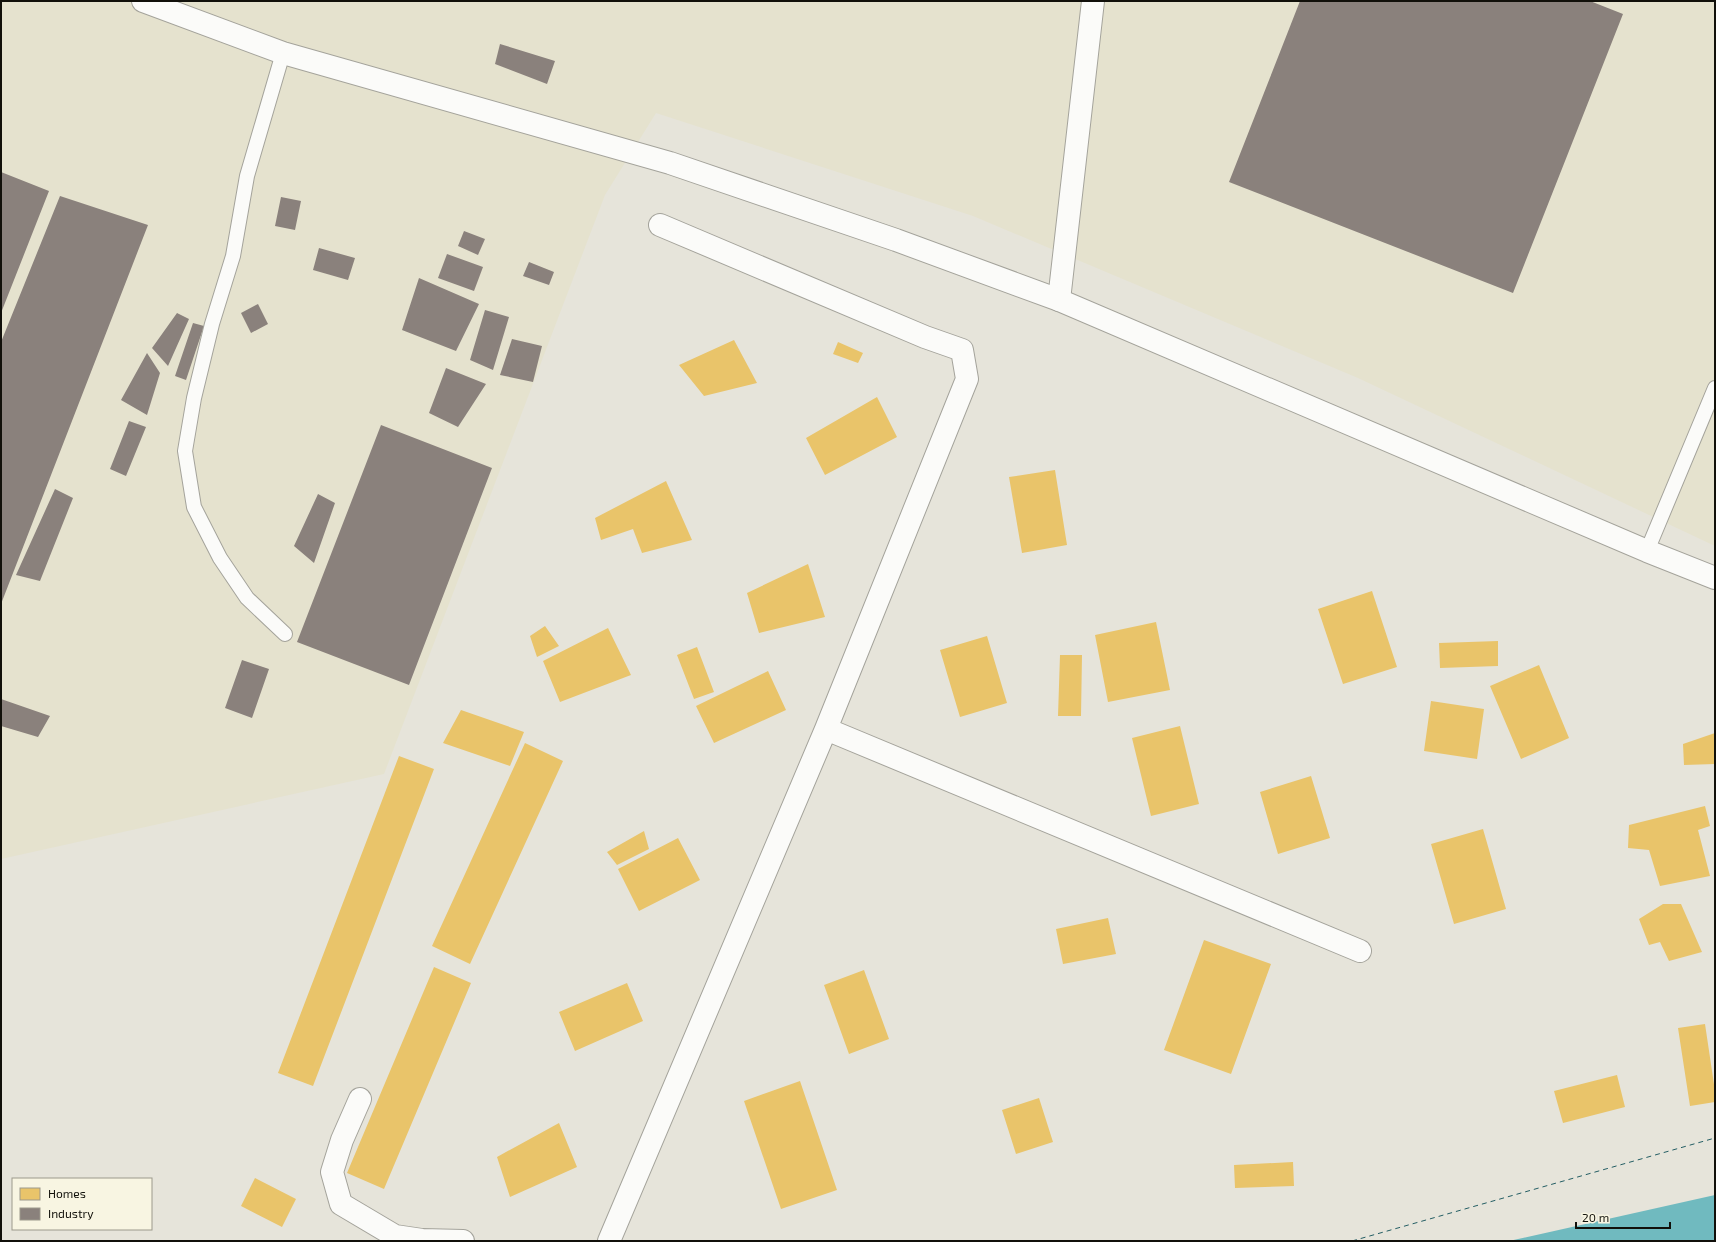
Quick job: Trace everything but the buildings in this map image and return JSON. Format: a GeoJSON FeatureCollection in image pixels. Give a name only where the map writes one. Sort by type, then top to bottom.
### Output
{"type":"FeatureCollection","features":[{"type":"Feature","properties":{"kind":"street"},"geometry":{"type":"LineString","coordinates":[[142,1],[283,52],[670,163],[896,240],[1059,300],[1648,551],[1715,578]]}},
{"type":"Feature","properties":{"kind":"street"},"geometry":{"type":"LineString","coordinates":[[1059,300],[1093,1]]}},
{"type":"Feature","properties":{"kind":"street"},"geometry":{"type":"LineString","coordinates":[[609,1241],[826,729],[967,379],[962,350],[925,337],[660,225]]}},
{"type":"Feature","properties":{"kind":"street"},"geometry":{"type":"LineString","coordinates":[[826,729],[1360,951]]}},
{"type":"Feature","properties":{"kind":"street"},"geometry":{"type":"LineString","coordinates":[[360,1098],[342,1140],[332,1172],[341,1204],[395,1236],[422,1240],[462,1241]]}},
{"type":"Feature","properties":{"kind":"lane"},"geometry":{"type":"LineString","coordinates":[[283,52],[247,176],[233,256],[210,331],[194,398],[185,451],[194,507],[220,558],[247,598],[285,634]]}},
{"type":"Feature","properties":{"kind":"lane"},"geometry":{"type":"LineString","coordinates":[[1648,551],[1715,388]]}},
{"type":"Feature","properties":{"kind":"shaded area"},"geometry":{"type":"Polygon","coordinates":[[[1,1],[1715,1],[1715,546],[1358,378],[973,216],[656,113],[605,195],[384,774],[1,859],[1,1]]]}},
{"type":"Feature","properties":{"kind":"water"},"geometry":{"type":"Polygon","coordinates":[[[1715,1195],[1715,1241],[1509,1241],[1715,1195]]]}},
{"type":"Feature","properties":{"kind":"ferry route"},"geometry":{"type":"LineString","coordinates":[[1352,1241],[1715,1138]]}}]}
